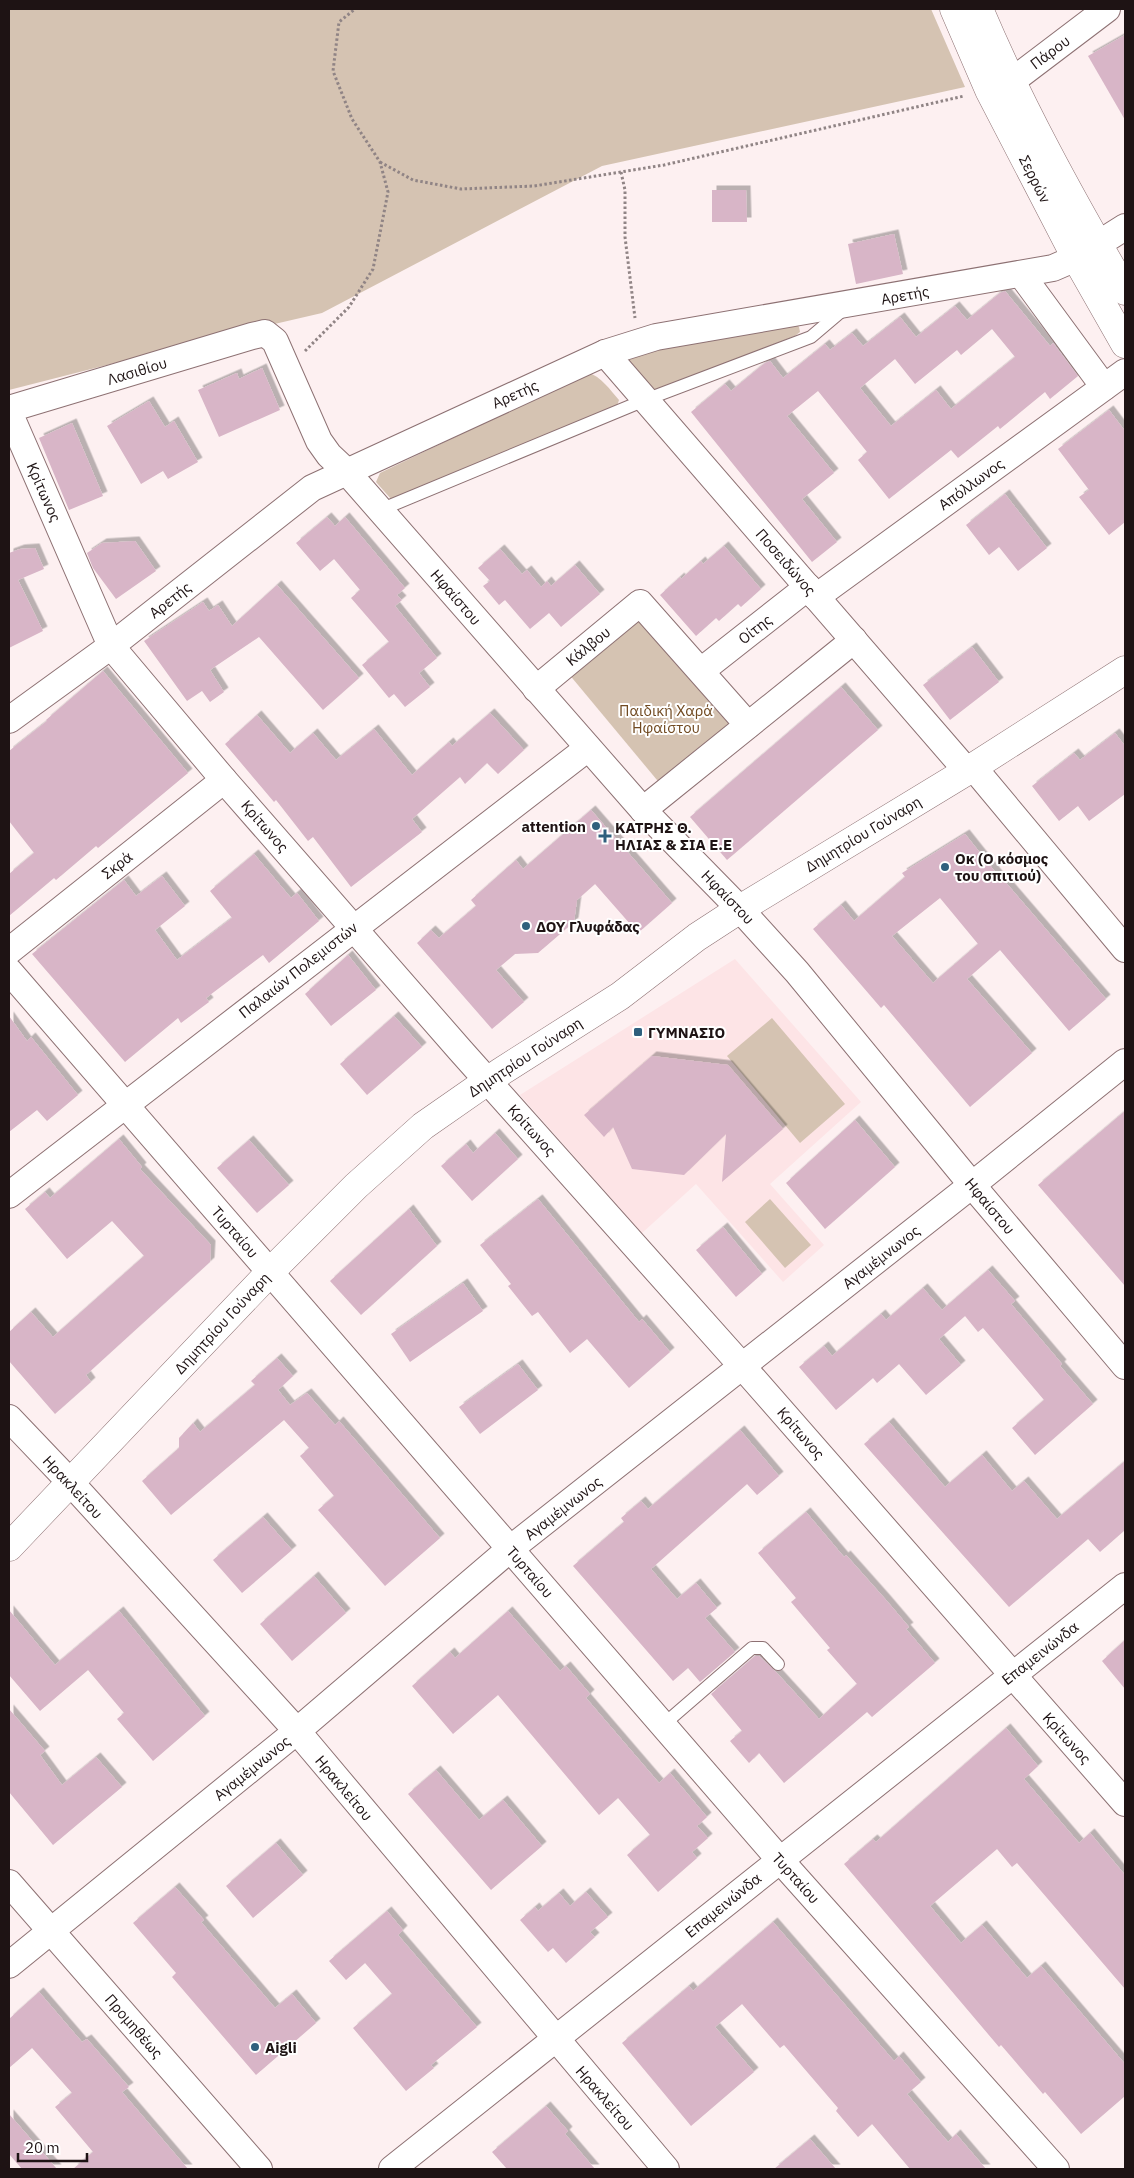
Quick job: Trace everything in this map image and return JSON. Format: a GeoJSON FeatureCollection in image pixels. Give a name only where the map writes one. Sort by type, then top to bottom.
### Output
{"type":"FeatureCollection","features":[{"type":"Feature","properties":{"kind":"main road","name":"Σερρών"},"geometry":{"type":"LineString","coordinates":[[954,9],[1000,86],[1087,251],[1125,344]]}},
{"type":"Feature","properties":{"kind":"main road","name":"Σερρών"},"geometry":{"type":"LineString","coordinates":[[979,9],[1000,86]]}},
{"type":"Feature","properties":{"kind":"main road","name":"Σερρών"},"geometry":{"type":"LineString","coordinates":[[1087,251],[1125,291]]}},
{"type":"Feature","properties":{"kind":"main road","name":"Δημητρίου Γούναρη"},"geometry":{"type":"LineString","coordinates":[[9,1547],[270,1273],[356,1186],[423,1126],[488,1080],[620,996],[697,938],[740,909],[970,769],[1125,670]]}},
{"type":"Feature","properties":{"kind":"street","name":"Πάρου"},"geometry":{"type":"LineString","coordinates":[[1000,86],[1107,9]]}},
{"type":"Feature","properties":{"kind":"street","name":"Αρετής"},"geometry":{"type":"LineString","coordinates":[[9,720],[111,646],[312,488],[605,353],[656,337],[849,305],[1053,268],[1087,251],[1125,227]]}},
{"type":"Feature","properties":{"kind":"street"},"geometry":{"type":"LineString","coordinates":[[1021,274],[1104,387]]}},
{"type":"Feature","properties":{"kind":"street","name":"Ηφαίστου"},"geometry":{"type":"LineString","coordinates":[[265,333],[275,341],[319,441],[329,455],[346,471],[643,810],[740,909],[797,972],[972,1185],[1125,1366]]}},
{"type":"Feature","properties":{"kind":"street","name":"Λασιθίου"},"geometry":{"type":"LineString","coordinates":[[9,411],[265,333]]}},
{"type":"Feature","properties":{"kind":"street","name":"Ποσειδώνος"},"geometry":{"type":"LineString","coordinates":[[605,353],[854,640],[970,769],[1125,949]]}},
{"type":"Feature","properties":{"kind":"street","name":"Απόλλωνος"},"geometry":{"type":"LineString","coordinates":[[812,592],[1125,372]]}},
{"type":"Feature","properties":{"kind":"street","name":"Κρίτωνος"},"geometry":{"type":"LineString","coordinates":[[9,411],[111,646],[224,780],[1125,1803]]}},
{"type":"Feature","properties":{"kind":"street","name":"Οίτης"},"geometry":{"type":"LineString","coordinates":[[701,671],[812,592]]}},
{"type":"Feature","properties":{"kind":"street","name":"Κάλβου"},"geometry":{"type":"LineString","coordinates":[[536,689],[640,603],[701,671]]}},
{"type":"Feature","properties":{"kind":"street"},"geometry":{"type":"LineString","coordinates":[[643,810],[854,640]]}},
{"type":"Feature","properties":{"kind":"street"},"geometry":{"type":"LineString","coordinates":[[701,671],[748,725]]}},
{"type":"Feature","properties":{"kind":"street","name":"Παλαιών Πολεμιστών"},"geometry":{"type":"LineString","coordinates":[[9,1195],[353,927],[588,748]]}},
{"type":"Feature","properties":{"kind":"street","name":"Σκρά"},"geometry":{"type":"LineString","coordinates":[[9,951],[224,780]]}},
{"type":"Feature","properties":{"kind":"street","name":"Τυρταίου"},"geometry":{"type":"LineString","coordinates":[[9,971],[780,1860],[1056,2169]]}},
{"type":"Feature","properties":{"kind":"street","name":"Αγαμέμνωνος"},"geometry":{"type":"LineString","coordinates":[[9,1965],[297,1731],[510,1549],[1125,1062]]}},
{"type":"Feature","properties":{"kind":"street","name":"Ηρακλείτου"},"geometry":{"type":"LineString","coordinates":[[9,1418],[71,1483],[297,1731],[555,2040],[666,2169]]}},
{"type":"Feature","properties":{"kind":"street","name":"Επαμεινώνδα"},"geometry":{"type":"LineString","coordinates":[[392,2169],[1125,1586]]}},
{"type":"Feature","properties":{"kind":"street","name":"Προμηθέως"},"geometry":{"type":"LineString","coordinates":[[9,1882],[259,2169]]}},
{"type":"Feature","properties":{"kind":"lane"},"geometry":{"type":"LineString","coordinates":[[380,510],[645,400],[811,337],[849,305]]}},
{"type":"Feature","properties":{"kind":"lane"},"geometry":{"type":"LineString","coordinates":[[664,1725],[752,1648],[763,1648],[778,1664]]}},
{"type":"Feature","properties":{"kind":"path"},"geometry":{"type":"LineString","coordinates":[[287,369],[349,307],[373,270],[388,192],[380,162],[352,120],[333,71],[339,22],[355,9]]}},
{"type":"Feature","properties":{"kind":"path"},"geometry":{"type":"LineString","coordinates":[[380,162],[413,180],[460,189],[534,186],[664,165],[1000,86]]}},
{"type":"Feature","properties":{"kind":"path"},"geometry":{"type":"LineString","coordinates":[[621,172],[625,190],[625,237],[638,343]]}},
{"type":"Feature","properties":{"kind":"shaded area"},"geometry":{"type":"Polygon","coordinates":[[[735,959],[861,1102],[770,1184],[824,1245],[783,1282],[696,1184],[642,1233],[520,1095],[735,959]]]}},
{"type":"Feature","properties":{"kind":"green space"},"geometry":{"type":"Polygon","coordinates":[[[9,9],[931,9],[965,87],[602,166],[322,313],[197,342],[9,390],[9,9]]]}},
{"type":"Feature","properties":{"kind":"green space"},"geometry":{"type":"Polygon","coordinates":[[[795,323],[799,327],[800,332],[795,336],[640,397],[620,364],[633,354],[795,323]]]}},
{"type":"Feature","properties":{"kind":"green space"},"geometry":{"type":"Polygon","coordinates":[[[588,373],[597,377],[609,388],[619,400],[617,406],[391,499],[376,482],[380,473],[588,373]]]}},
{"type":"Feature","properties":{"kind":"green space","name":"Παιδική Χαρά Ηφαίστου"},"geometry":{"type":"Polygon","coordinates":[[[637,614],[737,722],[662,786],[568,673],[637,614]]]}},
{"type":"Feature","properties":{"kind":"green space"},"geometry":{"type":"Polygon","coordinates":[[[772,1018],[845,1104],[800,1143],[727,1056],[772,1018]]]}},
{"type":"Feature","properties":{"kind":"green space"},"geometry":{"type":"Polygon","coordinates":[[[770,1199],[811,1245],[785,1268],[745,1222],[770,1199]]]}},
{"type":"Feature","properties":{"kind":"building"},"geometry":{"type":"Polygon","coordinates":[[[1125,35],[1125,120],[1088,56],[1125,35]]]}},
{"type":"Feature","properties":{"kind":"building"},"geometry":{"type":"Polygon","coordinates":[[[712,190],[746,190],[747,222],[712,222],[712,190]]]}},
{"type":"Feature","properties":{"kind":"building"},"geometry":{"type":"Polygon","coordinates":[[[894,234],[903,274],[856,284],[848,244],[894,234]]]}},
{"type":"Feature","properties":{"kind":"building"},"geometry":{"type":"Polygon","coordinates":[[[1005,291],[1050,346],[1053,343],[1078,376],[1050,399],[1045,392],[1000,429],[998,426],[958,458],[951,450],[889,499],[858,460],[867,452],[818,391],[787,416],[834,473],[802,499],[837,542],[812,562],[691,412],[725,384],[731,391],[770,361],[783,378],[825,344],[830,350],[852,333],[863,346],[900,317],[916,337],[955,306],[967,320],[1005,291]],[[992,329],[961,355],[957,350],[915,384],[895,359],[860,388],[891,426],[936,390],[951,409],[1015,357],[992,329]]]}},
{"type":"Feature","properties":{"kind":"building"},"geometry":{"type":"Polygon","coordinates":[[[262,368],[280,410],[219,437],[198,390],[237,373],[239,379],[262,368]]]}},
{"type":"Feature","properties":{"kind":"building"},"geometry":{"type":"Polygon","coordinates":[[[149,401],[165,427],[174,421],[198,462],[168,479],[163,471],[141,484],[107,426],[149,401]]]}},
{"type":"Feature","properties":{"kind":"building"},"geometry":{"type":"Polygon","coordinates":[[[1109,410],[1125,431],[1125,522],[1109,535],[1079,497],[1089,490],[1058,449],[1109,410]]]}},
{"type":"Feature","properties":{"kind":"building"},"geometry":{"type":"Polygon","coordinates":[[[72,423],[103,496],[69,510],[39,438],[72,423]]]}},
{"type":"Feature","properties":{"kind":"building"},"geometry":{"type":"Polygon","coordinates":[[[1005,494],[1047,548],[1018,571],[999,547],[989,555],[966,525],[1005,494]]]}},
{"type":"Feature","properties":{"kind":"building"},"geometry":{"type":"Polygon","coordinates":[[[327,517],[335,526],[345,517],[405,588],[397,595],[402,600],[395,606],[437,658],[419,673],[430,687],[405,707],[394,694],[389,698],[362,665],[389,642],[351,598],[360,590],[334,559],[320,571],[296,543],[327,517]]]}},
{"type":"Feature","properties":{"kind":"building"},"geometry":{"type":"Polygon","coordinates":[[[135,541],[156,571],[116,599],[93,568],[87,553],[102,543],[135,541]]]}},
{"type":"Feature","properties":{"kind":"building"},"geometry":{"type":"Polygon","coordinates":[[[724,546],[761,589],[741,607],[738,604],[719,621],[716,618],[696,636],[660,595],[680,577],[681,579],[701,561],[703,564],[724,546]]]}},
{"type":"Feature","properties":{"kind":"building"},"geometry":{"type":"Polygon","coordinates":[[[35,548],[44,569],[18,580],[43,631],[9,648],[9,553],[20,549],[35,548]]]}},
{"type":"Feature","properties":{"kind":"building"},"geometry":{"type":"Polygon","coordinates":[[[500,549],[522,574],[527,570],[541,587],[547,581],[551,586],[575,565],[600,594],[561,627],[549,613],[530,629],[505,600],[499,605],[483,586],[490,581],[478,568],[500,549]]]}},
{"type":"Feature","properties":{"kind":"building"},"geometry":{"type":"Polygon","coordinates":[[[277,585],[359,678],[323,710],[259,637],[210,670],[224,692],[210,702],[202,691],[187,701],[144,641],[203,602],[209,611],[218,605],[232,626],[277,585]]]}},
{"type":"Feature","properties":{"kind":"building"},"geometry":{"type":"Polygon","coordinates":[[[972,647],[999,682],[950,720],[923,685],[972,647]]]}},
{"type":"Feature","properties":{"kind":"building"},"geometry":{"type":"Polygon","coordinates":[[[103,671],[188,773],[98,848],[96,846],[56,880],[54,878],[9,916],[9,874],[34,853],[9,821],[9,751],[47,721],[103,671]]]}},
{"type":"Feature","properties":{"kind":"building"},"geometry":{"type":"Polygon","coordinates":[[[841,687],[878,730],[727,860],[690,817],[841,687]]]}},
{"type":"Feature","properties":{"kind":"building"},"geometry":{"type":"Polygon","coordinates":[[[490,713],[524,750],[498,774],[487,763],[465,784],[460,777],[412,819],[422,832],[351,887],[313,837],[308,841],[276,800],[274,802],[225,744],[257,715],[290,753],[313,733],[336,760],[374,729],[412,775],[449,742],[452,746],[490,713]]]}},
{"type":"Feature","properties":{"kind":"building"},"geometry":{"type":"Polygon","coordinates":[[[1115,733],[1125,746],[1125,794],[1089,821],[1078,806],[1059,821],[1032,786],[1074,753],[1080,760],[1115,733]]]}},
{"type":"Feature","properties":{"kind":"building"},"geometry":{"type":"Polygon","coordinates":[[[591,810],[672,903],[638,933],[595,884],[577,900],[574,922],[538,953],[515,954],[496,970],[524,1002],[492,1029],[417,943],[431,930],[439,938],[476,906],[471,900],[516,860],[523,869],[591,810]]]}},
{"type":"Feature","properties":{"kind":"building"},"geometry":{"type":"Polygon","coordinates":[[[965,834],[1000,878],[1106,999],[1069,1031],[1000,950],[967,979],[1032,1053],[970,1107],[884,1005],[881,1008],[813,929],[841,905],[854,921],[905,877],[902,873],[965,834]],[[940,898],[892,936],[933,983],[978,944],[940,898]]]}},
{"type":"Feature","properties":{"kind":"building"},"geometry":{"type":"Polygon","coordinates":[[[254,854],[291,898],[297,893],[319,921],[269,963],[263,955],[206,998],[209,1002],[181,1023],[178,1018],[125,1062],[32,954],[124,880],[136,896],[162,876],[185,906],[155,930],[177,960],[232,918],[210,891],[254,854]]]}},
{"type":"Feature","properties":{"kind":"building"},"geometry":{"type":"Polygon","coordinates":[[[348,955],[376,990],[331,1026],[305,994],[348,955]]]}},
{"type":"Feature","properties":{"kind":"building"},"geometry":{"type":"Polygon","coordinates":[[[9,1016],[27,1041],[31,1037],[78,1095],[47,1121],[37,1110],[9,1132],[9,1016]]]}},
{"type":"Feature","properties":{"kind":"building"},"geometry":{"type":"Polygon","coordinates":[[[394,1016],[422,1047],[367,1095],[340,1064],[394,1016]]]}},
{"type":"Feature","properties":{"kind":"building"},"geometry":{"type":"Polygon","coordinates":[[[652,1056],[728,1065],[783,1129],[722,1182],[726,1134],[684,1175],[632,1169],[613,1127],[604,1137],[584,1115],[652,1056]]]}},
{"type":"Feature","properties":{"kind":"building"},"geometry":{"type":"Polygon","coordinates":[[[1125,1111],[1125,1286],[1038,1185],[1125,1111]]]}},
{"type":"Feature","properties":{"kind":"building"},"geometry":{"type":"Polygon","coordinates":[[[855,1120],[895,1167],[825,1229],[786,1183],[855,1120]]]}},
{"type":"Feature","properties":{"kind":"building"},"geometry":{"type":"Polygon","coordinates":[[[495,1133],[518,1159],[472,1201],[441,1166],[466,1144],[473,1153],[495,1133]]]}},
{"type":"Feature","properties":{"kind":"building"},"geometry":{"type":"Polygon","coordinates":[[[119,1139],[142,1167],[140,1169],[211,1245],[210,1262],[86,1375],[91,1382],[55,1414],[9,1361],[9,1332],[31,1312],[53,1337],[144,1256],[112,1221],[67,1259],[25,1209],[45,1192],[50,1198],[119,1139]]]}},
{"type":"Feature","properties":{"kind":"building"},"geometry":{"type":"Polygon","coordinates":[[[249,1140],[289,1185],[257,1213],[217,1168],[249,1140]]]}},
{"type":"Feature","properties":{"kind":"building"},"geometry":{"type":"Polygon","coordinates":[[[538,1199],[639,1322],[642,1319],[670,1352],[629,1388],[587,1339],[570,1353],[538,1312],[532,1316],[508,1286],[511,1284],[480,1245],[538,1199]]]}},
{"type":"Feature","properties":{"kind":"building"},"geometry":{"type":"Polygon","coordinates":[[[409,1209],[437,1246],[361,1315],[330,1281],[409,1209]]]}},
{"type":"Feature","properties":{"kind":"building"},"geometry":{"type":"Polygon","coordinates":[[[723,1227],[762,1274],[736,1297],[696,1250],[723,1227]]]}},
{"type":"Feature","properties":{"kind":"building"},"geometry":{"type":"Polygon","coordinates":[[[988,1270],[1015,1301],[1011,1304],[1093,1404],[1035,1455],[1012,1428],[1044,1400],[983,1328],[978,1332],[965,1316],[939,1339],[961,1365],[926,1395],[899,1364],[877,1383],[873,1378],[836,1410],[799,1367],[824,1346],[832,1356],[881,1314],[886,1320],[923,1288],[942,1310],[988,1270]]]}},
{"type":"Feature","properties":{"kind":"building"},"geometry":{"type":"Polygon","coordinates":[[[463,1283],[483,1311],[410,1362],[391,1334],[463,1283]]]}},
{"type":"Feature","properties":{"kind":"building"},"geometry":{"type":"Polygon","coordinates":[[[277,1358],[293,1376],[278,1390],[290,1405],[307,1393],[335,1425],[339,1421],[440,1538],[385,1586],[318,1510],[334,1496],[300,1456],[309,1448],[284,1420],[171,1515],[142,1481],[179,1448],[179,1438],[193,1423],[200,1432],[255,1385],[251,1381],[277,1358]]]}},
{"type":"Feature","properties":{"kind":"building"},"geometry":{"type":"Polygon","coordinates":[[[518,1364],[538,1390],[480,1434],[459,1407],[518,1364]]]}},
{"type":"Feature","properties":{"kind":"building"},"geometry":{"type":"Polygon","coordinates":[[[889,1422],[945,1487],[982,1455],[1012,1491],[1024,1481],[1057,1519],[1125,1461],[1125,1530],[1100,1552],[1088,1539],[1009,1607],[864,1444],[889,1422]]]}},
{"type":"Feature","properties":{"kind":"building"},"geometry":{"type":"Polygon","coordinates":[[[740,1430],[779,1476],[757,1495],[747,1484],[651,1569],[677,1599],[696,1583],[717,1608],[705,1618],[735,1652],[700,1682],[688,1668],[673,1681],[573,1566],[624,1522],[621,1518],[641,1501],[648,1509],[740,1430]]]}},
{"type":"Feature","properties":{"kind":"building"},"geometry":{"type":"Polygon","coordinates":[[[806,1512],[844,1557],[846,1555],[886,1600],[909,1627],[906,1629],[935,1663],[872,1717],[867,1712],[784,1783],[759,1753],[749,1763],[730,1741],[742,1731],[711,1694],[755,1656],[759,1656],[776,1672],[819,1719],[857,1684],[827,1650],[830,1648],[791,1602],[796,1598],[758,1553],[806,1512]]]}},
{"type":"Feature","properties":{"kind":"building"},"geometry":{"type":"Polygon","coordinates":[[[263,1517],[292,1550],[242,1593],[213,1560],[263,1517]]]}},
{"type":"Feature","properties":{"kind":"building"},"geometry":{"type":"Polygon","coordinates":[[[314,1576],[346,1613],[292,1661],[260,1624],[314,1576]]]}},
{"type":"Feature","properties":{"kind":"building"},"geometry":{"type":"Polygon","coordinates":[[[9,1610],[55,1665],[119,1611],[205,1716],[153,1761],[117,1719],[124,1713],[88,1670],[40,1711],[9,1675],[9,1610]]]}},
{"type":"Feature","properties":{"kind":"building"},"geometry":{"type":"Polygon","coordinates":[[[508,1611],[560,1671],[566,1666],[590,1694],[586,1698],[659,1783],[670,1773],[707,1817],[697,1826],[708,1838],[692,1852],[697,1858],[658,1892],[627,1855],[650,1835],[618,1798],[599,1815],[498,1695],[453,1734],[412,1686],[450,1652],[455,1658],[508,1611]]]}},
{"type":"Feature","properties":{"kind":"building"},"geometry":{"type":"Polygon","coordinates":[[[1125,1640],[1125,1689],[1102,1661],[1125,1640]]]}},
{"type":"Feature","properties":{"kind":"building"},"geometry":{"type":"Polygon","coordinates":[[[9,1709],[45,1751],[40,1755],[62,1785],[96,1757],[122,1787],[53,1845],[9,1792],[9,1709]]]}},
{"type":"Feature","properties":{"kind":"building"},"geometry":{"type":"Polygon","coordinates":[[[1006,1728],[1038,1766],[1024,1779],[1079,1843],[1090,1833],[1125,1875],[1125,1989],[1017,1863],[1012,1867],[997,1849],[930,1906],[961,1943],[982,1925],[1027,1978],[1041,1966],[1125,2064],[1125,2096],[1081,2134],[1045,2092],[1043,2094],[1001,2045],[999,2047],[844,1864],[873,1839],[876,1842],[1006,1728]]]}},
{"type":"Feature","properties":{"kind":"building"},"geometry":{"type":"Polygon","coordinates":[[[436,1770],[479,1820],[503,1800],[542,1846],[491,1890],[408,1794],[436,1770]]]}},
{"type":"Feature","properties":{"kind":"building"},"geometry":{"type":"Polygon","coordinates":[[[276,1843],[303,1875],[253,1918],[226,1886],[276,1843]]]}},
{"type":"Feature","properties":{"kind":"building"},"geometry":{"type":"Polygon","coordinates":[[[175,1887],[204,1920],[201,1922],[275,2008],[292,1994],[316,2023],[256,2075],[172,1977],[176,1973],[133,1923],[175,1887]]]}},
{"type":"Feature","properties":{"kind":"building"},"geometry":{"type":"Polygon","coordinates":[[[586,1892],[608,1917],[590,1932],[595,1937],[566,1963],[553,1948],[548,1952],[520,1920],[535,1907],[538,1911],[559,1893],[570,1906],[586,1892]]]}},
{"type":"Feature","properties":{"kind":"building"},"geometry":{"type":"Polygon","coordinates":[[[387,1911],[403,1930],[398,1935],[477,2027],[431,2065],[434,2068],[406,2091],[353,2028],[392,1994],[365,1963],[346,1980],[329,1961],[387,1911]]]}},
{"type":"Feature","properties":{"kind":"building"},"geometry":{"type":"Polygon","coordinates":[[[773,1922],[894,2061],[899,2056],[921,2082],[907,2094],[948,2142],[956,2134],[986,2169],[910,2169],[872,2124],[858,2137],[836,2111],[838,2108],[784,2045],[780,2048],[742,2004],[715,2027],[754,2072],[691,2126],[622,2043],[689,1986],[693,1991],[773,1922]]]}},
{"type":"Feature","properties":{"kind":"building"},"geometry":{"type":"Polygon","coordinates":[[[39,1992],[82,2042],[87,2039],[129,2087],[122,2092],[188,2169],[73,2169],[93,2152],[55,2107],[72,2093],[32,2048],[9,2068],[9,2019],[39,1992]]]}},
{"type":"Feature","properties":{"kind":"building"},"geometry":{"type":"Polygon","coordinates":[[[546,2106],[568,2131],[565,2134],[595,2169],[507,2169],[492,2152],[546,2106]]]}},
{"type":"Feature","properties":{"kind":"building"},"geometry":{"type":"Polygon","coordinates":[[[9,2114],[57,2169],[22,2169],[9,2154],[9,2114]]]}},
{"type":"Feature","properties":{"kind":"building"},"geometry":{"type":"Polygon","coordinates":[[[810,2139],[836,2169],[774,2169],[810,2139]]]}},
{"type":"Feature","properties":{"kind":"place","name":"attention"},"geometry":{"type":"Point","coordinates":[596,826]}},
{"type":"Feature","properties":{"kind":"place","name":"ΚΑΤΡΗΣ Θ. ΗΛΙΑΣ & ΣΙΑ Ε.Ε"},"geometry":{"type":"Point","coordinates":[605,836]}},
{"type":"Feature","properties":{"kind":"place","name":"Οκ (Ο κόσμος του σπιτιού)"},"geometry":{"type":"Point","coordinates":[945,867]}},
{"type":"Feature","properties":{"kind":"place","name":"ΔΟΥ Γλυφάδας"},"geometry":{"type":"Point","coordinates":[526,926]}},
{"type":"Feature","properties":{"kind":"place","name":"ΓΥΜΝΑΣΙΟ"},"geometry":{"type":"Point","coordinates":[638,1032]}},
{"type":"Feature","properties":{"kind":"place","name":"Aigli"},"geometry":{"type":"Point","coordinates":[255,2047]}}]}
